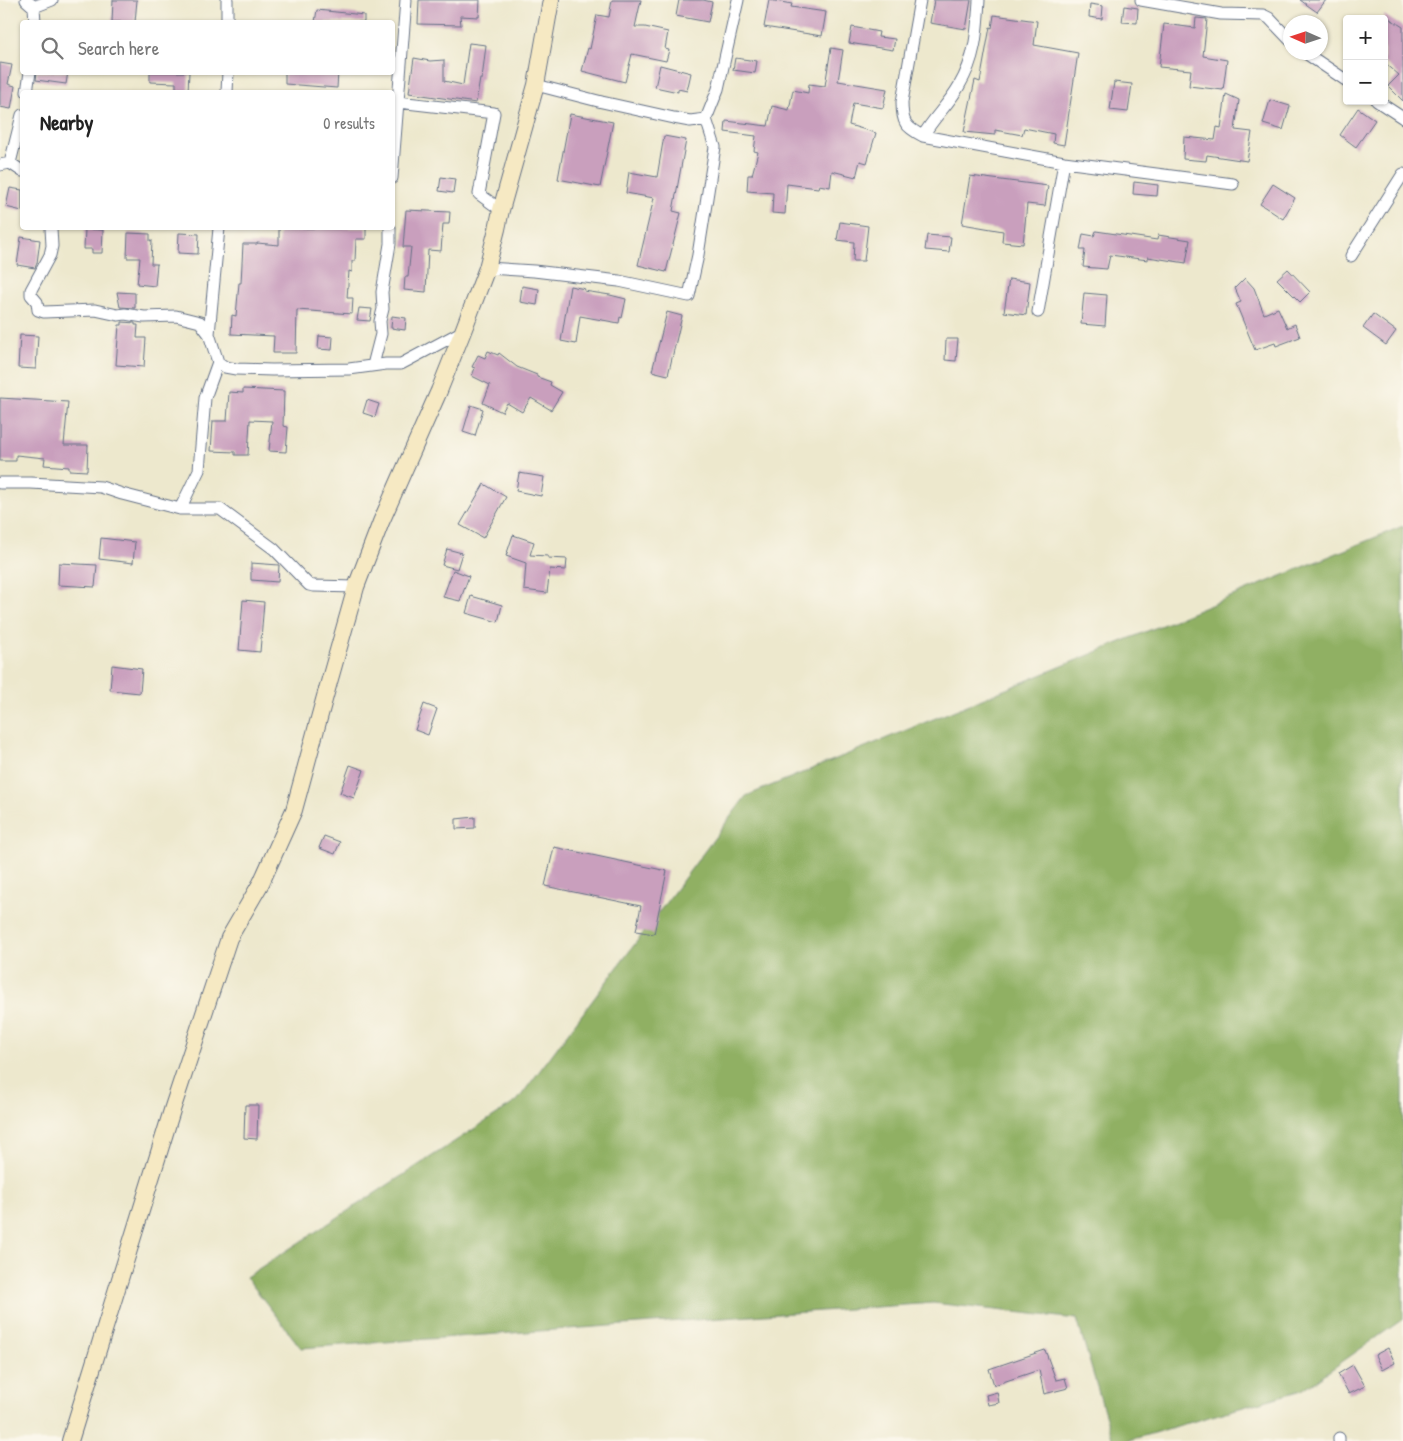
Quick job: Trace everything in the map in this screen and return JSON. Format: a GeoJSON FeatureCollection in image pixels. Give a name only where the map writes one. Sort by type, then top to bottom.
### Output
{"type":"FeatureCollection","features":[{"type":"Feature","properties":{"kind":"main road"},"geometry":{"type":"LineString","coordinates":[[70,1441],[173,1107],[229,938],[261,883],[294,810],[356,588],[381,522],[439,391],[487,268],[536,85],[551,0]]}},
{"type":"Feature","properties":{"kind":"street"},"geometry":{"type":"LineString","coordinates":[[34,20],[30,4],[52,0]]}},
{"type":"Feature","properties":{"kind":"street"},"geometry":{"type":"LineString","coordinates":[[227,0],[227,20]]}},
{"type":"Feature","properties":{"kind":"street"},"geometry":{"type":"LineString","coordinates":[[395,140],[406,0]]}},
{"type":"Feature","properties":{"kind":"street"},"geometry":{"type":"LineString","coordinates":[[487,268],[534,271],[619,281],[689,296],[698,255],[715,146],[706,119],[718,89],[738,0]]}},
{"type":"Feature","properties":{"kind":"street"},"geometry":{"type":"LineString","coordinates":[[920,0],[902,102],[902,116],[909,129],[923,136],[1064,162],[1233,184]]}},
{"type":"Feature","properties":{"kind":"street"},"geometry":{"type":"LineString","coordinates":[[923,136],[959,86],[972,57],[977,30],[979,0]]}},
{"type":"Feature","properties":{"kind":"street"},"geometry":{"type":"LineString","coordinates":[[1140,0],[1221,14],[1263,15],[1269,18],[1283,33]]}},
{"type":"Feature","properties":{"kind":"street"},"geometry":{"type":"LineString","coordinates":[[1316,60],[1343,78]]}},
{"type":"Feature","properties":{"kind":"street"},"geometry":{"type":"LineString","coordinates":[[27,90],[30,75]]}},
{"type":"Feature","properties":{"kind":"street"},"geometry":{"type":"LineString","coordinates":[[228,75],[228,90]]}},
{"type":"Feature","properties":{"kind":"street"},"geometry":{"type":"LineString","coordinates":[[536,85],[674,118],[690,121],[706,119]]}},
{"type":"Feature","properties":{"kind":"street"},"geometry":{"type":"LineString","coordinates":[[398,102],[494,113],[479,194],[501,210]]}},
{"type":"Feature","properties":{"kind":"street"},"geometry":{"type":"LineString","coordinates":[[1384,105],[1403,118]]}},
{"type":"Feature","properties":{"kind":"street"},"geometry":{"type":"LineString","coordinates":[[20,121],[5,164],[20,170]]}},
{"type":"Feature","properties":{"kind":"street"},"geometry":{"type":"LineString","coordinates":[[1038,312],[1064,162]]}},
{"type":"Feature","properties":{"kind":"street"},"geometry":{"type":"LineString","coordinates":[[1351,256],[1403,174]]}},
{"type":"Feature","properties":{"kind":"street"},"geometry":{"type":"LineString","coordinates":[[51,230],[52,246],[50,255],[31,290],[31,294],[37,302],[38,310],[44,312],[94,310],[118,315],[144,317],[176,316],[200,322],[209,334],[218,362],[225,367],[272,370],[349,369],[373,365],[401,364],[463,331]]}},
{"type":"Feature","properties":{"kind":"street"},"geometry":{"type":"LineString","coordinates":[[209,334],[219,230]]}},
{"type":"Feature","properties":{"kind":"street"},"geometry":{"type":"LineString","coordinates":[[373,365],[380,334],[380,321],[383,309],[382,292],[390,244],[390,230]]}},
{"type":"Feature","properties":{"kind":"street"},"geometry":{"type":"LineString","coordinates":[[378,348],[395,364]]}},
{"type":"Feature","properties":{"kind":"street"},"geometry":{"type":"LineString","coordinates":[[180,509],[199,470],[205,398],[218,362]]}},
{"type":"Feature","properties":{"kind":"street"},"geometry":{"type":"LineString","coordinates":[[0,483],[101,487],[180,509],[215,509],[223,511],[274,549],[308,584],[356,588]]}},
{"type":"Feature","properties":{"kind":"green space"},"geometry":{"type":"Polygon","coordinates":[[[1403,526],[1403,1319],[1302,1390],[1126,1441],[1113,1441],[1077,1319],[933,1303],[301,1348],[246,1277],[517,1101],[746,796],[1403,526]]]}},
{"type":"Feature","properties":{"kind":"building"},"geometry":{"type":"Polygon","coordinates":[[[113,0],[137,0],[135,20],[112,20],[113,0]]]}},
{"type":"Feature","properties":{"kind":"building"},"geometry":{"type":"Polygon","coordinates":[[[419,0],[480,0],[479,17],[460,16],[461,25],[418,24],[419,0]]]}},
{"type":"Feature","properties":{"kind":"building"},"geometry":{"type":"Polygon","coordinates":[[[612,0],[641,0],[635,27],[668,32],[665,49],[669,50],[666,61],[632,54],[625,82],[582,71],[588,48],[590,49],[597,15],[609,17],[612,0]]]}},
{"type":"Feature","properties":{"kind":"building"},"geometry":{"type":"Polygon","coordinates":[[[679,0],[712,2],[708,22],[676,16],[679,0]]]}},
{"type":"Feature","properties":{"kind":"building"},"geometry":{"type":"Polygon","coordinates":[[[769,0],[792,4],[791,7],[826,12],[822,36],[764,27],[769,0]]]}},
{"type":"Feature","properties":{"kind":"building"},"geometry":{"type":"Polygon","coordinates":[[[934,0],[971,0],[966,29],[930,23],[934,0]]]}},
{"type":"Feature","properties":{"kind":"building"},"geometry":{"type":"Polygon","coordinates":[[[1300,0],[1326,0],[1317,12],[1300,0]]]}},
{"type":"Feature","properties":{"kind":"building"},"geometry":{"type":"Polygon","coordinates":[[[1090,4],[1103,6],[1102,19],[1089,17],[1090,4]]]}},
{"type":"Feature","properties":{"kind":"building"},"geometry":{"type":"Polygon","coordinates":[[[1124,6],[1138,8],[1137,23],[1122,22],[1124,6]]]}},
{"type":"Feature","properties":{"kind":"building"},"geometry":{"type":"Polygon","coordinates":[[[317,10],[364,15],[364,20],[315,20],[317,10]]]}},
{"type":"Feature","properties":{"kind":"building"},"geometry":{"type":"Polygon","coordinates":[[[994,15],[1037,21],[1034,45],[1078,53],[1064,145],[1053,143],[1054,134],[1024,128],[1022,135],[995,130],[995,135],[964,132],[975,80],[980,82],[994,15]]]}},
{"type":"Feature","properties":{"kind":"building"},"geometry":{"type":"Polygon","coordinates":[[[1196,18],[1207,19],[1203,56],[1227,60],[1223,90],[1189,86],[1191,70],[1159,67],[1164,24],[1195,28],[1196,18]]]}},
{"type":"Feature","properties":{"kind":"building"},"geometry":{"type":"Polygon","coordinates":[[[1388,18],[1403,27],[1403,101],[1388,86],[1399,75],[1388,65],[1388,18]]]}},
{"type":"Feature","properties":{"kind":"building"},"geometry":{"type":"Polygon","coordinates":[[[852,27],[879,32],[878,37],[895,39],[893,50],[849,43],[852,27]]]}},
{"type":"Feature","properties":{"kind":"building"},"geometry":{"type":"Polygon","coordinates":[[[469,43],[486,45],[482,79],[480,79],[476,103],[409,93],[414,58],[430,61],[444,60],[444,81],[463,85],[469,43]]]}},
{"type":"Feature","properties":{"kind":"building"},"geometry":{"type":"Polygon","coordinates":[[[831,48],[843,50],[838,81],[887,89],[883,108],[853,103],[849,125],[876,133],[867,163],[860,161],[856,177],[832,171],[830,187],[819,185],[818,188],[787,184],[785,214],[772,213],[773,193],[747,191],[748,175],[752,175],[758,152],[754,151],[756,136],[725,132],[726,121],[768,126],[772,106],[789,110],[793,90],[808,93],[809,84],[825,86],[831,48]]]}},
{"type":"Feature","properties":{"kind":"building"},"geometry":{"type":"Polygon","coordinates":[[[735,58],[757,61],[755,73],[733,70],[735,58]]]}},
{"type":"Feature","properties":{"kind":"building"},"geometry":{"type":"Polygon","coordinates":[[[0,63],[12,65],[8,84],[15,86],[11,109],[0,107],[0,63]]]}},
{"type":"Feature","properties":{"kind":"building"},"geometry":{"type":"Polygon","coordinates":[[[660,65],[691,73],[687,91],[678,89],[678,92],[655,87],[660,65]]]}},
{"type":"Feature","properties":{"kind":"building"},"geometry":{"type":"Polygon","coordinates":[[[37,75],[68,75],[66,84],[36,80],[37,75]]]}},
{"type":"Feature","properties":{"kind":"building"},"geometry":{"type":"Polygon","coordinates":[[[150,75],[189,75],[188,90],[176,90],[176,83],[150,82],[150,75]]]}},
{"type":"Feature","properties":{"kind":"building"},"geometry":{"type":"Polygon","coordinates":[[[285,75],[338,75],[337,88],[285,84],[285,75]]]}},
{"type":"Feature","properties":{"kind":"building"},"geometry":{"type":"Polygon","coordinates":[[[1114,82],[1132,84],[1128,112],[1110,110],[1114,82]]]}},
{"type":"Feature","properties":{"kind":"building"},"geometry":{"type":"Polygon","coordinates":[[[1226,94],[1239,100],[1235,130],[1252,132],[1247,161],[1207,155],[1206,161],[1183,159],[1184,137],[1215,140],[1217,127],[1221,128],[1226,94]]]}},
{"type":"Feature","properties":{"kind":"building"},"geometry":{"type":"Polygon","coordinates":[[[1270,100],[1290,106],[1283,130],[1263,124],[1270,100]]]}},
{"type":"Feature","properties":{"kind":"building"},"geometry":{"type":"Polygon","coordinates":[[[1358,108],[1375,120],[1356,147],[1340,135],[1358,108]]]}},
{"type":"Feature","properties":{"kind":"building"},"geometry":{"type":"Polygon","coordinates":[[[570,114],[613,122],[600,187],[558,179],[570,114]]]}},
{"type":"Feature","properties":{"kind":"building"},"geometry":{"type":"Polygon","coordinates":[[[664,136],[686,140],[673,211],[681,213],[666,272],[638,265],[654,198],[626,193],[629,172],[657,177],[664,136]]]}},
{"type":"Feature","properties":{"kind":"building"},"geometry":{"type":"Polygon","coordinates":[[[970,176],[1048,186],[1045,206],[1027,204],[1023,244],[1002,242],[1003,231],[962,224],[970,176]]]}},
{"type":"Feature","properties":{"kind":"building"},"geometry":{"type":"Polygon","coordinates":[[[441,177],[455,179],[453,193],[439,191],[441,177]]]}},
{"type":"Feature","properties":{"kind":"building"},"geometry":{"type":"Polygon","coordinates":[[[1134,182],[1158,185],[1157,196],[1133,194],[1134,182]]]}},
{"type":"Feature","properties":{"kind":"building"},"geometry":{"type":"Polygon","coordinates":[[[1273,184],[1295,198],[1283,219],[1260,204],[1273,184]]]}},
{"type":"Feature","properties":{"kind":"building"},"geometry":{"type":"Polygon","coordinates":[[[10,188],[20,190],[20,210],[6,207],[10,188]]]}},
{"type":"Feature","properties":{"kind":"building"},"geometry":{"type":"Polygon","coordinates":[[[406,210],[450,212],[449,224],[443,224],[441,251],[428,250],[426,292],[404,290],[405,277],[408,277],[411,247],[403,247],[406,210]]]}},
{"type":"Feature","properties":{"kind":"building"},"geometry":{"type":"Polygon","coordinates":[[[840,222],[868,226],[864,261],[853,261],[854,242],[837,240],[840,222]]]}},
{"type":"Feature","properties":{"kind":"building"},"geometry":{"type":"Polygon","coordinates":[[[85,230],[103,230],[102,253],[92,253],[92,249],[84,249],[85,230]]]}},
{"type":"Feature","properties":{"kind":"building"},"geometry":{"type":"Polygon","coordinates":[[[279,230],[366,230],[366,239],[356,239],[355,261],[352,261],[352,272],[349,271],[347,298],[353,298],[352,314],[297,310],[296,353],[273,353],[274,336],[231,334],[232,315],[236,316],[239,283],[241,283],[243,244],[279,245],[279,230]]]}},
{"type":"Feature","properties":{"kind":"building"},"geometry":{"type":"Polygon","coordinates":[[[1096,231],[1157,240],[1158,235],[1190,240],[1186,263],[1148,257],[1148,260],[1110,255],[1107,269],[1083,267],[1085,250],[1080,250],[1083,234],[1094,236],[1096,231]]]}},
{"type":"Feature","properties":{"kind":"building"},"geometry":{"type":"Polygon","coordinates":[[[128,233],[150,234],[150,241],[152,240],[151,264],[157,264],[155,286],[137,284],[140,258],[127,258],[128,233]]]}},
{"type":"Feature","properties":{"kind":"building"},"geometry":{"type":"Polygon","coordinates":[[[179,233],[199,234],[198,254],[178,253],[179,233]]]}},
{"type":"Feature","properties":{"kind":"building"},"geometry":{"type":"Polygon","coordinates":[[[927,235],[951,237],[949,252],[925,250],[927,235]]]}},
{"type":"Feature","properties":{"kind":"building"},"geometry":{"type":"Polygon","coordinates":[[[21,237],[40,240],[35,268],[17,265],[21,237]]]}},
{"type":"Feature","properties":{"kind":"building"},"geometry":{"type":"Polygon","coordinates":[[[1288,269],[1310,292],[1300,302],[1277,279],[1288,269]]]}},
{"type":"Feature","properties":{"kind":"building"},"geometry":{"type":"Polygon","coordinates":[[[1245,278],[1254,288],[1264,314],[1278,308],[1287,328],[1295,324],[1300,337],[1276,346],[1275,343],[1255,350],[1236,304],[1241,302],[1235,288],[1245,278]]]}},
{"type":"Feature","properties":{"kind":"building"},"geometry":{"type":"Polygon","coordinates":[[[1009,279],[1030,282],[1026,315],[1004,312],[1009,279]]]}},
{"type":"Feature","properties":{"kind":"building"},"geometry":{"type":"Polygon","coordinates":[[[522,286],[539,289],[537,305],[520,302],[522,286]]]}},
{"type":"Feature","properties":{"kind":"building"},"geometry":{"type":"Polygon","coordinates":[[[570,286],[585,289],[584,291],[626,299],[619,323],[580,316],[576,344],[561,341],[570,286]]]}},
{"type":"Feature","properties":{"kind":"building"},"geometry":{"type":"Polygon","coordinates":[[[117,292],[135,293],[135,308],[120,307],[117,292]]]}},
{"type":"Feature","properties":{"kind":"building"},"geometry":{"type":"Polygon","coordinates":[[[1084,293],[1107,295],[1105,326],[1081,324],[1084,293]]]}},
{"type":"Feature","properties":{"kind":"building"},"geometry":{"type":"Polygon","coordinates":[[[359,308],[372,309],[370,321],[357,320],[359,308]]]}},
{"type":"Feature","properties":{"kind":"building"},"geometry":{"type":"Polygon","coordinates":[[[667,312],[682,316],[668,375],[652,371],[667,312]]]}},
{"type":"Feature","properties":{"kind":"building"},"geometry":{"type":"Polygon","coordinates":[[[1373,314],[1396,331],[1386,345],[1363,328],[1373,314]]]}},
{"type":"Feature","properties":{"kind":"building"},"geometry":{"type":"Polygon","coordinates":[[[392,316],[406,318],[405,330],[391,328],[392,316]]]}},
{"type":"Feature","properties":{"kind":"building"},"geometry":{"type":"Polygon","coordinates":[[[122,322],[138,325],[137,338],[146,338],[144,367],[116,365],[119,325],[122,325],[122,322]]]}},
{"type":"Feature","properties":{"kind":"building"},"geometry":{"type":"Polygon","coordinates":[[[20,335],[38,336],[36,369],[18,368],[20,335]]]}},
{"type":"Feature","properties":{"kind":"building"},"geometry":{"type":"Polygon","coordinates":[[[319,336],[333,337],[332,350],[318,349],[319,336]]]}},
{"type":"Feature","properties":{"kind":"building"},"geometry":{"type":"Polygon","coordinates":[[[946,339],[958,339],[956,361],[945,360],[946,339]]]}},
{"type":"Feature","properties":{"kind":"building"},"geometry":{"type":"Polygon","coordinates":[[[488,351],[498,355],[499,353],[517,367],[551,382],[550,385],[562,392],[551,410],[531,398],[522,412],[507,403],[502,412],[483,403],[490,385],[472,376],[475,368],[472,367],[478,355],[485,358],[488,351]]]}},
{"type":"Feature","properties":{"kind":"building"},"geometry":{"type":"Polygon","coordinates":[[[243,389],[284,391],[283,426],[288,427],[286,452],[269,451],[272,421],[250,420],[248,455],[235,455],[235,452],[211,451],[213,421],[227,421],[229,392],[243,393],[243,389]]]}},
{"type":"Feature","properties":{"kind":"building"},"geometry":{"type":"Polygon","coordinates":[[[0,398],[68,402],[64,445],[88,445],[87,471],[44,465],[45,458],[16,455],[16,461],[0,461],[0,398]]]}},
{"type":"Feature","properties":{"kind":"building"},"geometry":{"type":"Polygon","coordinates":[[[367,400],[379,404],[375,417],[363,413],[367,400]]]}},
{"type":"Feature","properties":{"kind":"building"},"geometry":{"type":"Polygon","coordinates":[[[471,405],[483,409],[475,436],[463,432],[471,405]]]}},
{"type":"Feature","properties":{"kind":"building"},"geometry":{"type":"Polygon","coordinates":[[[519,473],[544,477],[541,496],[516,491],[519,473]]]}},
{"type":"Feature","properties":{"kind":"building"},"geometry":{"type":"Polygon","coordinates":[[[484,484],[506,497],[483,538],[460,525],[484,484]]]}},
{"type":"Feature","properties":{"kind":"building"},"geometry":{"type":"Polygon","coordinates":[[[513,535],[534,542],[530,555],[567,559],[566,570],[550,569],[547,593],[524,590],[526,563],[506,556],[513,535]]]}},
{"type":"Feature","properties":{"kind":"building"},"geometry":{"type":"Polygon","coordinates":[[[101,538],[135,542],[133,563],[99,559],[101,538]]]}},
{"type":"Feature","properties":{"kind":"building"},"geometry":{"type":"Polygon","coordinates":[[[447,549],[462,553],[457,569],[442,565],[447,549]]]}},
{"type":"Feature","properties":{"kind":"building"},"geometry":{"type":"Polygon","coordinates":[[[59,563],[97,565],[95,587],[58,585],[59,563]]]}},
{"type":"Feature","properties":{"kind":"building"},"geometry":{"type":"Polygon","coordinates":[[[251,563],[279,565],[278,582],[251,580],[251,563]]]}},
{"type":"Feature","properties":{"kind":"building"},"geometry":{"type":"Polygon","coordinates":[[[453,570],[469,576],[460,601],[443,597],[453,570]]]}},
{"type":"Feature","properties":{"kind":"building"},"geometry":{"type":"Polygon","coordinates":[[[471,596],[502,605],[498,622],[466,613],[471,596]]]}},
{"type":"Feature","properties":{"kind":"building"},"geometry":{"type":"Polygon","coordinates":[[[243,600],[264,602],[260,652],[239,650],[243,600]]]}},
{"type":"Feature","properties":{"kind":"building"},"geometry":{"type":"Polygon","coordinates":[[[112,665],[142,669],[140,693],[110,690],[112,665]]]}},
{"type":"Feature","properties":{"kind":"building"},"geometry":{"type":"Polygon","coordinates":[[[424,704],[437,709],[428,735],[415,730],[424,704]]]}},
{"type":"Feature","properties":{"kind":"building"},"geometry":{"type":"Polygon","coordinates":[[[350,765],[364,770],[354,798],[340,793],[350,765]]]}},
{"type":"Feature","properties":{"kind":"building"},"geometry":{"type":"Polygon","coordinates":[[[475,817],[475,828],[456,829],[456,819],[475,817]]]}},
{"type":"Feature","properties":{"kind":"building"},"geometry":{"type":"Polygon","coordinates":[[[324,836],[340,842],[335,854],[319,848],[324,836]]]}},
{"type":"Feature","properties":{"kind":"building"},"geometry":{"type":"Polygon","coordinates":[[[554,847],[667,871],[654,934],[636,931],[641,906],[545,886],[554,847]]]}},
{"type":"Feature","properties":{"kind":"building"},"geometry":{"type":"Polygon","coordinates":[[[245,1105],[258,1105],[257,1139],[244,1138],[245,1105]]]}},
{"type":"Feature","properties":{"kind":"building"},"geometry":{"type":"Polygon","coordinates":[[[1388,1348],[1395,1363],[1382,1370],[1375,1355],[1388,1348]]]}},
{"type":"Feature","properties":{"kind":"building"},"geometry":{"type":"Polygon","coordinates":[[[1045,1350],[1056,1380],[1065,1378],[1068,1388],[1044,1394],[1039,1370],[994,1385],[989,1369],[1045,1350]]]}},
{"type":"Feature","properties":{"kind":"building"},"geometry":{"type":"Polygon","coordinates":[[[1353,1365],[1365,1386],[1349,1394],[1338,1374],[1353,1365]]]}},
{"type":"Feature","properties":{"kind":"building"},"geometry":{"type":"Polygon","coordinates":[[[997,1392],[999,1403],[988,1405],[986,1395],[997,1392]]]}}]}
